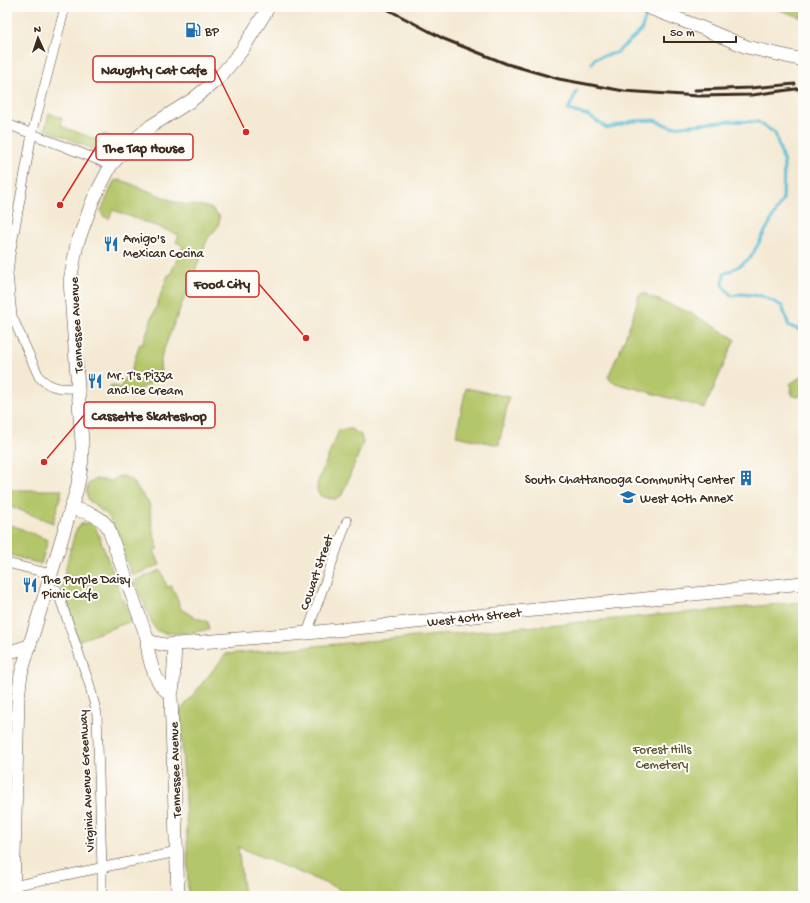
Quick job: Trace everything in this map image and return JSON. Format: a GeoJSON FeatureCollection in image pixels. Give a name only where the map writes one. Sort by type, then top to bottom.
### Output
{"type":"FeatureCollection","features":[{"type":"Feature","properties":{"kind":"main road","name":"Tennessee Avenue"},"geometry":{"type":"LineString","coordinates":[[11,890],[18,698],[21,674],[77,491],[82,468],[82,442],[71,278],[76,244],[93,200],[110,165],[132,142],[151,126],[192,100],[219,78],[242,50],[268,7]]}},
{"type":"Feature","properties":{"kind":"main road"},"geometry":{"type":"LineString","coordinates":[[647,7],[747,47],[803,60]]}},
{"type":"Feature","properties":{"kind":"main road"},"geometry":{"type":"LineString","coordinates":[[71,508],[97,516],[108,527],[147,638],[147,650],[160,684],[170,696]]}},
{"type":"Feature","properties":{"kind":"main road","name":"West 40th Street"},"geometry":{"type":"LineString","coordinates":[[147,638],[151,642],[166,645],[307,633],[803,583]]}},
{"type":"Feature","properties":{"kind":"main road","name":"Tennessee Avenue"},"geometry":{"type":"LineString","coordinates":[[175,644],[173,685],[170,696],[178,896]]}},
{"type":"Feature","properties":{"kind":"main road"},"geometry":{"type":"LineString","coordinates":[[7,652],[29,646]]}},
{"type":"Feature","properties":{"kind":"street"},"geometry":{"type":"LineString","coordinates":[[65,7],[32,134],[8,257],[8,274],[12,316],[39,377],[52,387],[61,389],[78,388]]}},
{"type":"Feature","properties":{"kind":"street"},"geometry":{"type":"LineString","coordinates":[[7,124],[110,165]]}},
{"type":"Feature","properties":{"kind":"street","name":"Cowart Street"},"geometry":{"type":"LineString","coordinates":[[307,633],[347,521]]}},
{"type":"Feature","properties":{"kind":"street"},"geometry":{"type":"LineString","coordinates":[[7,563],[51,574]]}},
{"type":"Feature","properties":{"kind":"street","name":"Virginia Avenue Greenway"},"geometry":{"type":"LineString","coordinates":[[48,587],[57,590],[89,683],[97,714],[102,867]]}},
{"type":"Feature","properties":{"kind":"street"},"geometry":{"type":"LineString","coordinates":[[11,890],[102,867],[177,852]]}},
{"type":"Feature","properties":{"kind":"street"},"geometry":{"type":"LineString","coordinates":[[102,867],[102,896]]}},
{"type":"Feature","properties":{"kind":"green space"},"geometry":{"type":"Polygon","coordinates":[[[771,7],[803,7],[803,18],[771,7]]]}},
{"type":"Feature","properties":{"kind":"green space"},"geometry":{"type":"Polygon","coordinates":[[[49,113],[62,118],[61,126],[100,141],[103,134],[115,138],[103,152],[100,152],[45,129],[49,113]]]}},
{"type":"Feature","properties":{"kind":"green space"},"geometry":{"type":"Polygon","coordinates":[[[121,180],[181,204],[203,206],[212,209],[217,215],[219,215],[217,228],[208,238],[162,354],[160,365],[161,371],[153,374],[156,381],[128,393],[109,390],[111,385],[120,388],[127,374],[130,375],[139,346],[140,344],[142,345],[168,275],[170,275],[183,246],[176,242],[179,235],[113,210],[109,219],[103,216],[101,211],[114,181],[121,180]]]}},
{"type":"Feature","properties":{"kind":"green space"},"geometry":{"type":"Polygon","coordinates":[[[644,293],[691,313],[735,339],[705,408],[612,382],[608,377],[629,327],[639,295],[644,293]]]}},
{"type":"Feature","properties":{"kind":"green space"},"geometry":{"type":"Polygon","coordinates":[[[803,375],[803,395],[797,397],[792,395],[790,384],[803,375]]]}},
{"type":"Feature","properties":{"kind":"green space"},"geometry":{"type":"Polygon","coordinates":[[[466,388],[509,397],[499,445],[456,436],[466,388]]]}},
{"type":"Feature","properties":{"kind":"green space"},"geometry":{"type":"Polygon","coordinates":[[[351,429],[361,435],[363,443],[342,495],[336,499],[320,496],[317,490],[318,481],[339,430],[351,429]]]}},
{"type":"Feature","properties":{"kind":"green space"},"geometry":{"type":"Polygon","coordinates":[[[123,476],[131,480],[149,503],[153,531],[158,549],[154,550],[160,565],[132,576],[110,518],[96,507],[96,505],[89,501],[86,492],[88,484],[95,479],[112,481],[117,477],[123,476]]]}},
{"type":"Feature","properties":{"kind":"green space"},"geometry":{"type":"Polygon","coordinates":[[[7,490],[62,490],[53,523],[7,505],[7,490]]]}},
{"type":"Feature","properties":{"kind":"green space"},"geometry":{"type":"Polygon","coordinates":[[[7,523],[48,540],[41,564],[7,554],[7,523]]]}},
{"type":"Feature","properties":{"kind":"green space"},"geometry":{"type":"Polygon","coordinates":[[[89,523],[94,525],[96,528],[131,621],[78,641],[61,587],[75,532],[81,524],[89,523]]]}},
{"type":"Feature","properties":{"kind":"green space"},"geometry":{"type":"Polygon","coordinates":[[[161,570],[167,587],[172,586],[181,609],[192,616],[208,622],[209,630],[173,634],[160,632],[155,629],[134,581],[161,570]]]}},
{"type":"Feature","properties":{"kind":"green space","name":"Forest Hills Cemetery"},"geometry":{"type":"Polygon","coordinates":[[[803,602],[803,896],[356,896],[238,847],[244,896],[188,896],[187,836],[180,711],[226,654],[803,602]]]}},
{"type":"Feature","properties":{"kind":"waterway"},"geometry":{"type":"LineString","coordinates":[[592,63],[595,58],[616,53],[641,31],[646,16]]}},
{"type":"Feature","properties":{"kind":"waterway"},"geometry":{"type":"LineString","coordinates":[[577,91],[568,110],[589,116],[607,128],[633,121],[654,120],[671,127],[731,121],[758,122],[775,133],[784,163],[783,199],[751,257],[741,265],[724,274],[723,286],[732,296],[741,294],[762,296],[782,306],[789,326],[803,331]]}},
{"type":"Feature","properties":{"kind":"railway"},"geometry":{"type":"LineString","coordinates":[[383,7],[444,39],[507,64],[559,79],[624,91],[698,96],[752,95],[803,88]]}},
{"type":"Feature","properties":{"kind":"railway"},"geometry":{"type":"LineString","coordinates":[[695,90],[751,88],[795,84]]}},
{"type":"Feature","properties":{"kind":"place","name":"BP"},"geometry":{"type":"Point","coordinates":[193,30]}},
{"type":"Feature","properties":{"kind":"place","name":"Naughty Cat Cafe"},"geometry":{"type":"Point","coordinates":[246,132]}},
{"type":"Feature","properties":{"kind":"place","name":"The Tap House"},"geometry":{"type":"Point","coordinates":[60,205]}},
{"type":"Feature","properties":{"kind":"place","name":"Amigo's Mexican Cocina"},"geometry":{"type":"Point","coordinates":[111,244]}},
{"type":"Feature","properties":{"kind":"place","name":"Food City"},"geometry":{"type":"Point","coordinates":[306,338]}},
{"type":"Feature","properties":{"kind":"place","name":"Mr. T's Pizza and Ice Cream"},"geometry":{"type":"Point","coordinates":[95,381]}},
{"type":"Feature","properties":{"kind":"place","name":"Cassette Skateshop"},"geometry":{"type":"Point","coordinates":[44,462]}},
{"type":"Feature","properties":{"kind":"place","name":"South Chattanooga Community Center"},"geometry":{"type":"Point","coordinates":[746,478]}},
{"type":"Feature","properties":{"kind":"place","name":"West 40th Annex"},"geometry":{"type":"Point","coordinates":[628,497]}},
{"type":"Feature","properties":{"kind":"place","name":"The Purple Daisy Picnic Cafe"},"geometry":{"type":"Point","coordinates":[30,585]}}]}
